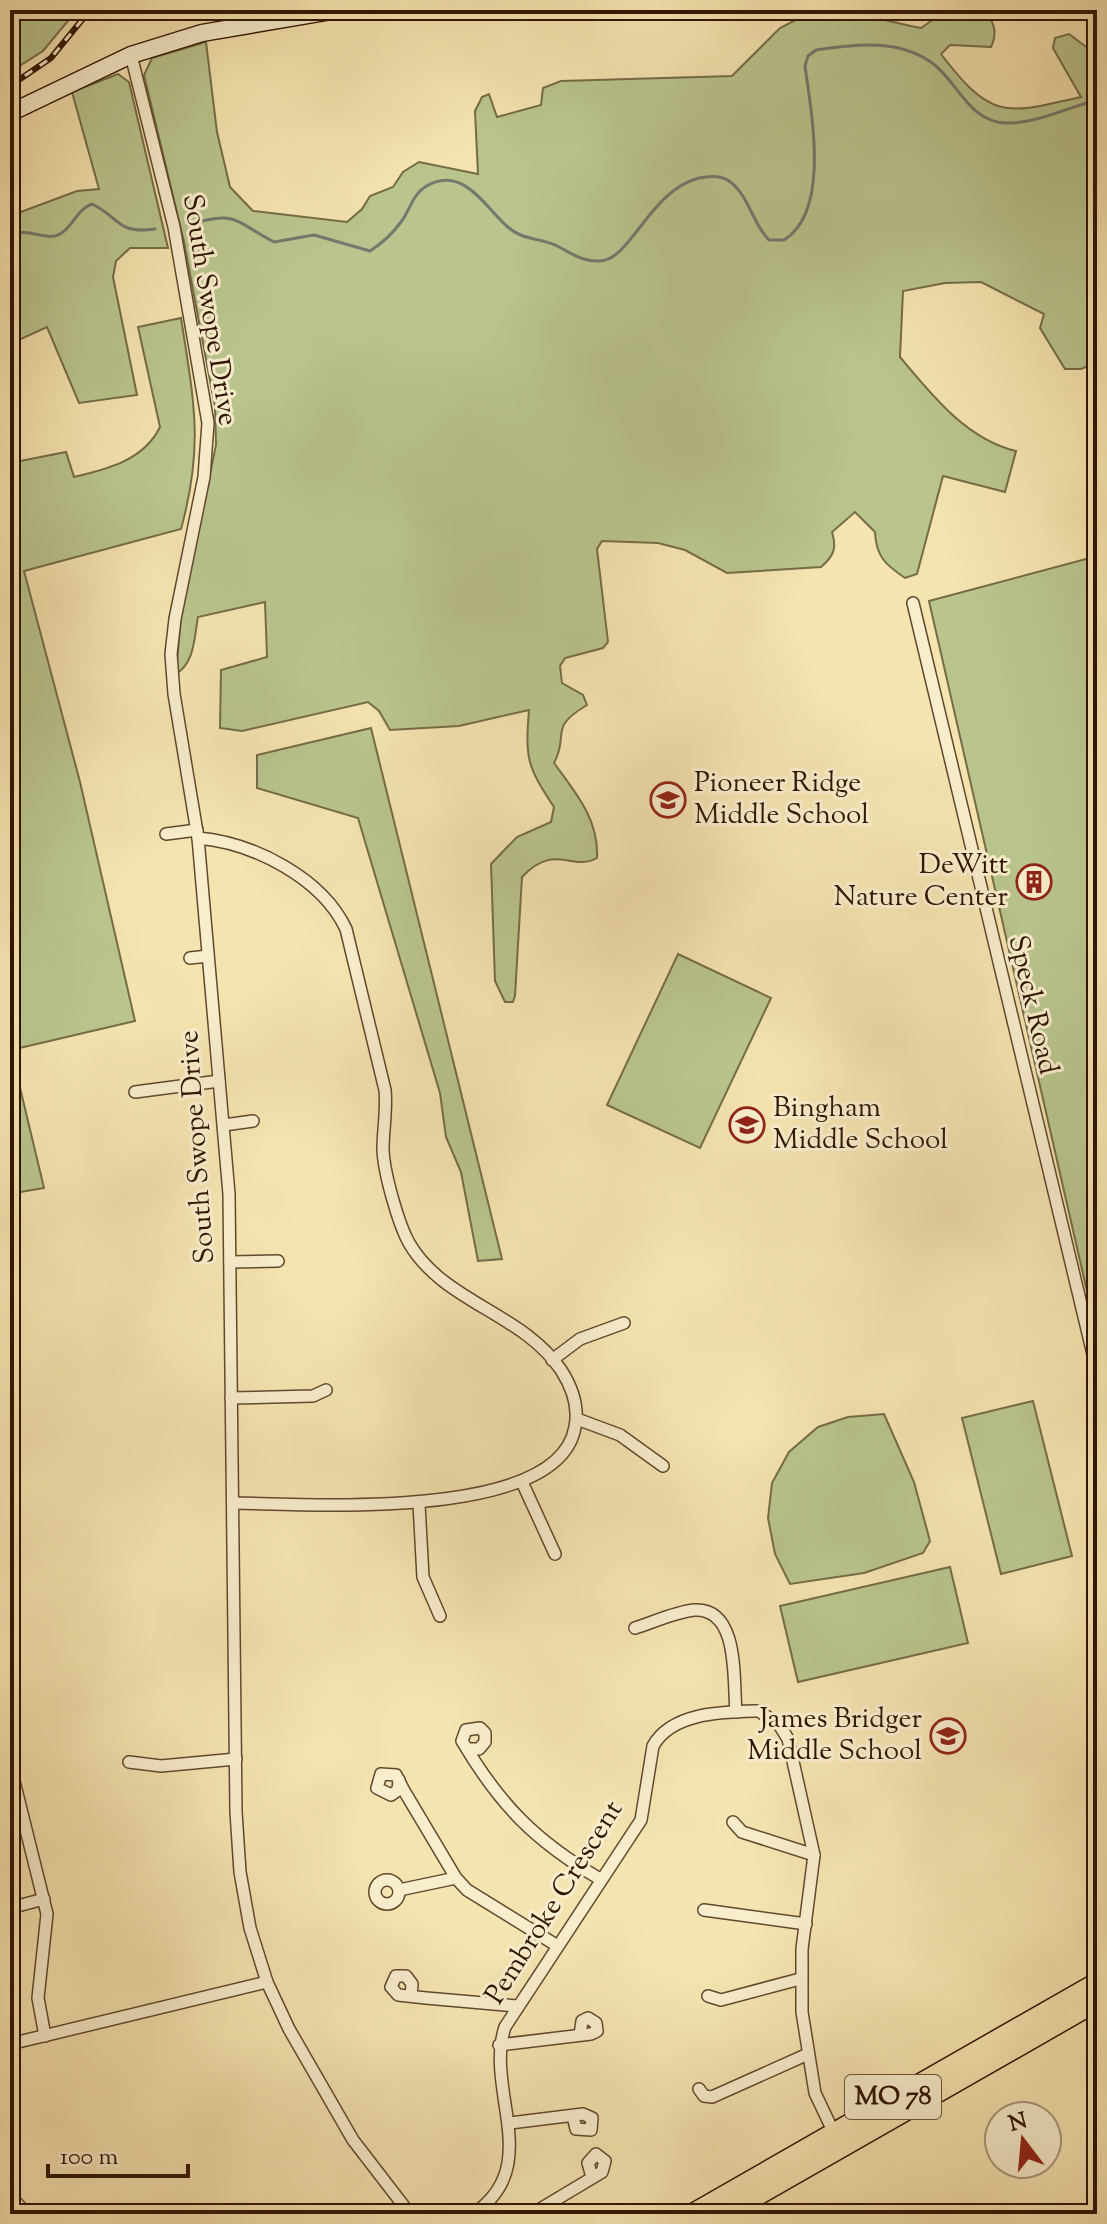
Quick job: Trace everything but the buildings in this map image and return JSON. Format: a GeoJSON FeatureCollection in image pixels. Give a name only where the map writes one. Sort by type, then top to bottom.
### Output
{"type":"FeatureCollection","features":[{"type":"Feature","properties":{"kind":"main road"},"geometry":{"type":"LineString","coordinates":[[10,113],[131,55],[202,33],[300,12],[337,10]]}},
{"type":"Feature","properties":{"kind":"main road","name":"MO 78"},"geometry":{"type":"LineString","coordinates":[[691,2214],[1097,1982]]}},
{"type":"Feature","properties":{"kind":"main road","name":"MO 78"},"geometry":{"type":"LineString","coordinates":[[726,2214],[1097,2002]]}},
{"type":"Feature","properties":{"kind":"street","name":"South Swope Drive"},"geometry":{"type":"LineString","coordinates":[[131,55],[174,227],[208,423],[204,477],[175,619],[171,654],[174,694],[198,834],[224,1125],[230,1262],[240,1872],[250,1928],[267,1982],[296,2042],[353,2140],[406,2212]]}},
{"type":"Feature","properties":{"kind":"street","name":"Speck Road"},"geometry":{"type":"LineString","coordinates":[[913,603],[1097,1371]]}},
{"type":"Feature","properties":{"kind":"street"},"geometry":{"type":"LineString","coordinates":[[166,834],[198,834],[225,840],[272,862],[320,890],[336,907],[346,929],[385,1090],[387,1111],[383,1151],[407,1239],[420,1261],[441,1282],[524,1334],[552,1360],[574,1396],[577,1419],[564,1454],[537,1476],[522,1482],[419,1504],[235,1503]]}},
{"type":"Feature","properties":{"kind":"street"},"geometry":{"type":"LineString","coordinates":[[190,958],[208,956]]}},
{"type":"Feature","properties":{"kind":"street"},"geometry":{"type":"LineString","coordinates":[[135,1092],[219,1081]]}},
{"type":"Feature","properties":{"kind":"street"},"geometry":{"type":"LineString","coordinates":[[224,1125],[253,1121]]}},
{"type":"Feature","properties":{"kind":"street"},"geometry":{"type":"LineString","coordinates":[[230,1262],[278,1261]]}},
{"type":"Feature","properties":{"kind":"street"},"geometry":{"type":"LineString","coordinates":[[552,1360],[580,1339],[624,1323]]}},
{"type":"Feature","properties":{"kind":"street"},"geometry":{"type":"LineString","coordinates":[[231,1398],[313,1396],[326,1390]]}},
{"type":"Feature","properties":{"kind":"street"},"geometry":{"type":"LineString","coordinates":[[577,1419],[620,1435],[663,1466]]}},
{"type":"Feature","properties":{"kind":"street"},"geometry":{"type":"LineString","coordinates":[[522,1482],[555,1554]]}},
{"type":"Feature","properties":{"kind":"street"},"geometry":{"type":"LineString","coordinates":[[419,1504],[423,1577],[440,1616]]}},
{"type":"Feature","properties":{"kind":"street"},"geometry":{"type":"LineString","coordinates":[[635,1628],[691,1610],[706,1610],[717,1615],[728,1632],[736,1712],[759,1711],[768,1715],[788,1739],[814,1855],[800,1979],[808,2054],[815,2093],[833,2131]]}},
{"type":"Feature","properties":{"kind":"street","name":"Pembroke Crescent"},"geometry":{"type":"LineString","coordinates":[[473,2214],[495,2198],[504,2183],[510,2123],[499,2045],[517,2006],[641,1820],[647,1765],[658,1736],[680,1721],[736,1712]]}},
{"type":"Feature","properties":{"kind":"street"},"geometry":{"type":"LineString","coordinates":[[469,1749],[491,1787],[526,1828],[600,1879]]}},
{"type":"Feature","properties":{"kind":"street"},"geometry":{"type":"LineString","coordinates":[[129,1762],[161,1766],[236,1759]]}},
{"type":"Feature","properties":{"kind":"street"},"geometry":{"type":"LineString","coordinates":[[11,1773],[44,1899],[48,1932],[38,1998],[45,2036]]}},
{"type":"Feature","properties":{"kind":"street"},"geometry":{"type":"LineString","coordinates":[[399,1780],[456,1878],[499,1911],[556,1945]]}},
{"type":"Feature","properties":{"kind":"street"},"geometry":{"type":"LineString","coordinates":[[733,1822],[742,1832],[814,1855]]}},
{"type":"Feature","properties":{"kind":"street"},"geometry":{"type":"LineString","coordinates":[[399,1890],[456,1878]]}},
{"type":"Feature","properties":{"kind":"street"},"geometry":{"type":"LineString","coordinates":[[10,1908],[44,1899]]}},
{"type":"Feature","properties":{"kind":"street"},"geometry":{"type":"LineString","coordinates":[[704,1910],[806,1924]]}},
{"type":"Feature","properties":{"kind":"street"},"geometry":{"type":"LineString","coordinates":[[708,1996],[721,2000],[800,1979]]}},
{"type":"Feature","properties":{"kind":"street"},"geometry":{"type":"LineString","coordinates":[[10,2044],[267,1982]]}},
{"type":"Feature","properties":{"kind":"street"},"geometry":{"type":"LineString","coordinates":[[411,1996],[517,2006]]}},
{"type":"Feature","properties":{"kind":"street"},"geometry":{"type":"LineString","coordinates":[[499,2045],[580,2035]]}},
{"type":"Feature","properties":{"kind":"street"},"geometry":{"type":"LineString","coordinates":[[699,2089],[704,2096],[712,2097],[808,2054]]}},
{"type":"Feature","properties":{"kind":"street"},"geometry":{"type":"LineString","coordinates":[[510,2123],[573,2116]]}},
{"type":"Feature","properties":{"kind":"street"},"geometry":{"type":"LineString","coordinates":[[532,2214],[592,2177]]}},
{"type":"Feature","properties":{"kind":"street"},"geometry":{"type":"LineString","coordinates":[[10,2196],[27,2214]]}},
{"type":"Feature","properties":{"kind":"green space"},"geometry":{"type":"Polygon","coordinates":[[[10,10],[77,10],[43,51],[10,72],[10,10]]]}},
{"type":"Feature","properties":{"kind":"green space"},"geometry":{"type":"Polygon","coordinates":[[[815,10],[855,14],[921,28],[937,17],[939,10],[985,10],[994,28],[991,47],[950,45],[941,54],[974,91],[988,102],[1002,107],[1034,107],[1081,97],[1053,48],[1055,38],[1069,34],[1097,55],[1097,362],[1081,369],[1065,369],[1040,328],[1044,314],[981,282],[945,283],[903,291],[900,357],[937,400],[965,426],[998,445],[1016,451],[1005,492],[943,476],[917,574],[905,578],[887,564],[877,548],[875,532],[855,512],[832,532],[833,551],[821,567],[727,573],[685,550],[658,543],[602,541],[597,549],[608,642],[603,648],[565,658],[560,666],[562,683],[583,695],[587,705],[563,726],[554,763],[590,818],[597,844],[597,858],[579,862],[544,861],[522,877],[515,996],[513,1002],[505,1002],[495,981],[491,864],[517,837],[551,822],[554,807],[530,762],[527,740],[529,710],[459,726],[390,730],[379,711],[368,702],[242,731],[220,728],[221,670],[267,657],[265,602],[198,617],[190,656],[176,674],[181,616],[216,445],[215,407],[184,242],[144,75],[152,58],[206,42],[217,132],[230,187],[253,211],[347,222],[362,209],[370,196],[393,187],[403,172],[419,162],[478,174],[475,111],[482,97],[489,94],[497,117],[541,105],[543,88],[561,81],[732,76],[780,28],[815,10]]]}},
{"type":"Feature","properties":{"kind":"green space"},"geometry":{"type":"Polygon","coordinates":[[[118,74],[129,82],[168,248],[130,248],[116,261],[113,277],[137,395],[79,403],[47,327],[10,344],[10,216],[77,191],[99,189],[72,92],[118,74]]]}},
{"type":"Feature","properties":{"kind":"green space"},"geometry":{"type":"Polygon","coordinates":[[[181,318],[193,400],[195,447],[181,529],[24,571],[80,782],[135,1021],[11,1050],[44,1188],[15,1193],[10,1190],[10,463],[66,452],[74,477],[112,466],[145,448],[160,427],[138,327],[181,318]]]}},
{"type":"Feature","properties":{"kind":"green space"},"geometry":{"type":"Polygon","coordinates":[[[1097,556],[1097,1335],[929,601],[1097,556]]]}},
{"type":"Feature","properties":{"kind":"green space"},"geometry":{"type":"Polygon","coordinates":[[[371,728],[502,1259],[478,1261],[461,1172],[446,1137],[440,1093],[358,818],[257,788],[257,755],[371,728]]]}},
{"type":"Feature","properties":{"kind":"green space"},"geometry":{"type":"Polygon","coordinates":[[[678,954],[771,998],[700,1148],[607,1105],[678,954]]]}},
{"type":"Feature","properties":{"kind":"green space"},"geometry":{"type":"Polygon","coordinates":[[[1033,1401],[1072,1556],[1001,1574],[962,1418],[1033,1401]]]}},
{"type":"Feature","properties":{"kind":"green space"},"geometry":{"type":"Polygon","coordinates":[[[884,1414],[914,1482],[930,1541],[923,1553],[864,1573],[790,1584],[775,1554],[768,1518],[772,1483],[789,1452],[818,1427],[848,1417],[884,1414]]]}},
{"type":"Feature","properties":{"kind":"green space"},"geometry":{"type":"Polygon","coordinates":[[[950,1567],[968,1643],[798,1682],[780,1606],[950,1567]]]}},
{"type":"Feature","properties":{"kind":"waterway"},"geometry":{"type":"LineString","coordinates":[[188,225],[226,218],[242,223],[274,242],[314,235],[370,251],[398,226],[421,190],[439,181],[451,181],[473,191],[514,232],[555,245],[581,258],[600,261],[611,258],[622,249],[667,196],[682,185],[715,176],[726,179],[736,187],[769,240],[784,240],[799,226],[808,207],[813,184],[813,134],[805,66],[808,56],[816,50],[878,45],[909,51],[936,66],[966,102],[994,121],[1029,121],[1097,100]]}},
{"type":"Feature","properties":{"kind":"waterway"},"geometry":{"type":"LineString","coordinates":[[10,235],[55,236],[92,204],[126,227],[155,229]]}},
{"type":"Feature","properties":{"kind":"railway"},"geometry":{"type":"LineString","coordinates":[[10,86],[51,58],[90,10]]}},
{"type":"Feature","properties":{"kind":"place","name":"Pioneer Ridge Middle School"},"geometry":{"type":"Point","coordinates":[668,800]}},
{"type":"Feature","properties":{"kind":"place","name":"DeWitt Nature Center"},"geometry":{"type":"Point","coordinates":[1034,882]}},
{"type":"Feature","properties":{"kind":"place","name":"Bingham Middle School"},"geometry":{"type":"Point","coordinates":[747,1125]}},
{"type":"Feature","properties":{"kind":"place","name":"James Bridger Middle School"},"geometry":{"type":"Point","coordinates":[948,1736]}}]}
